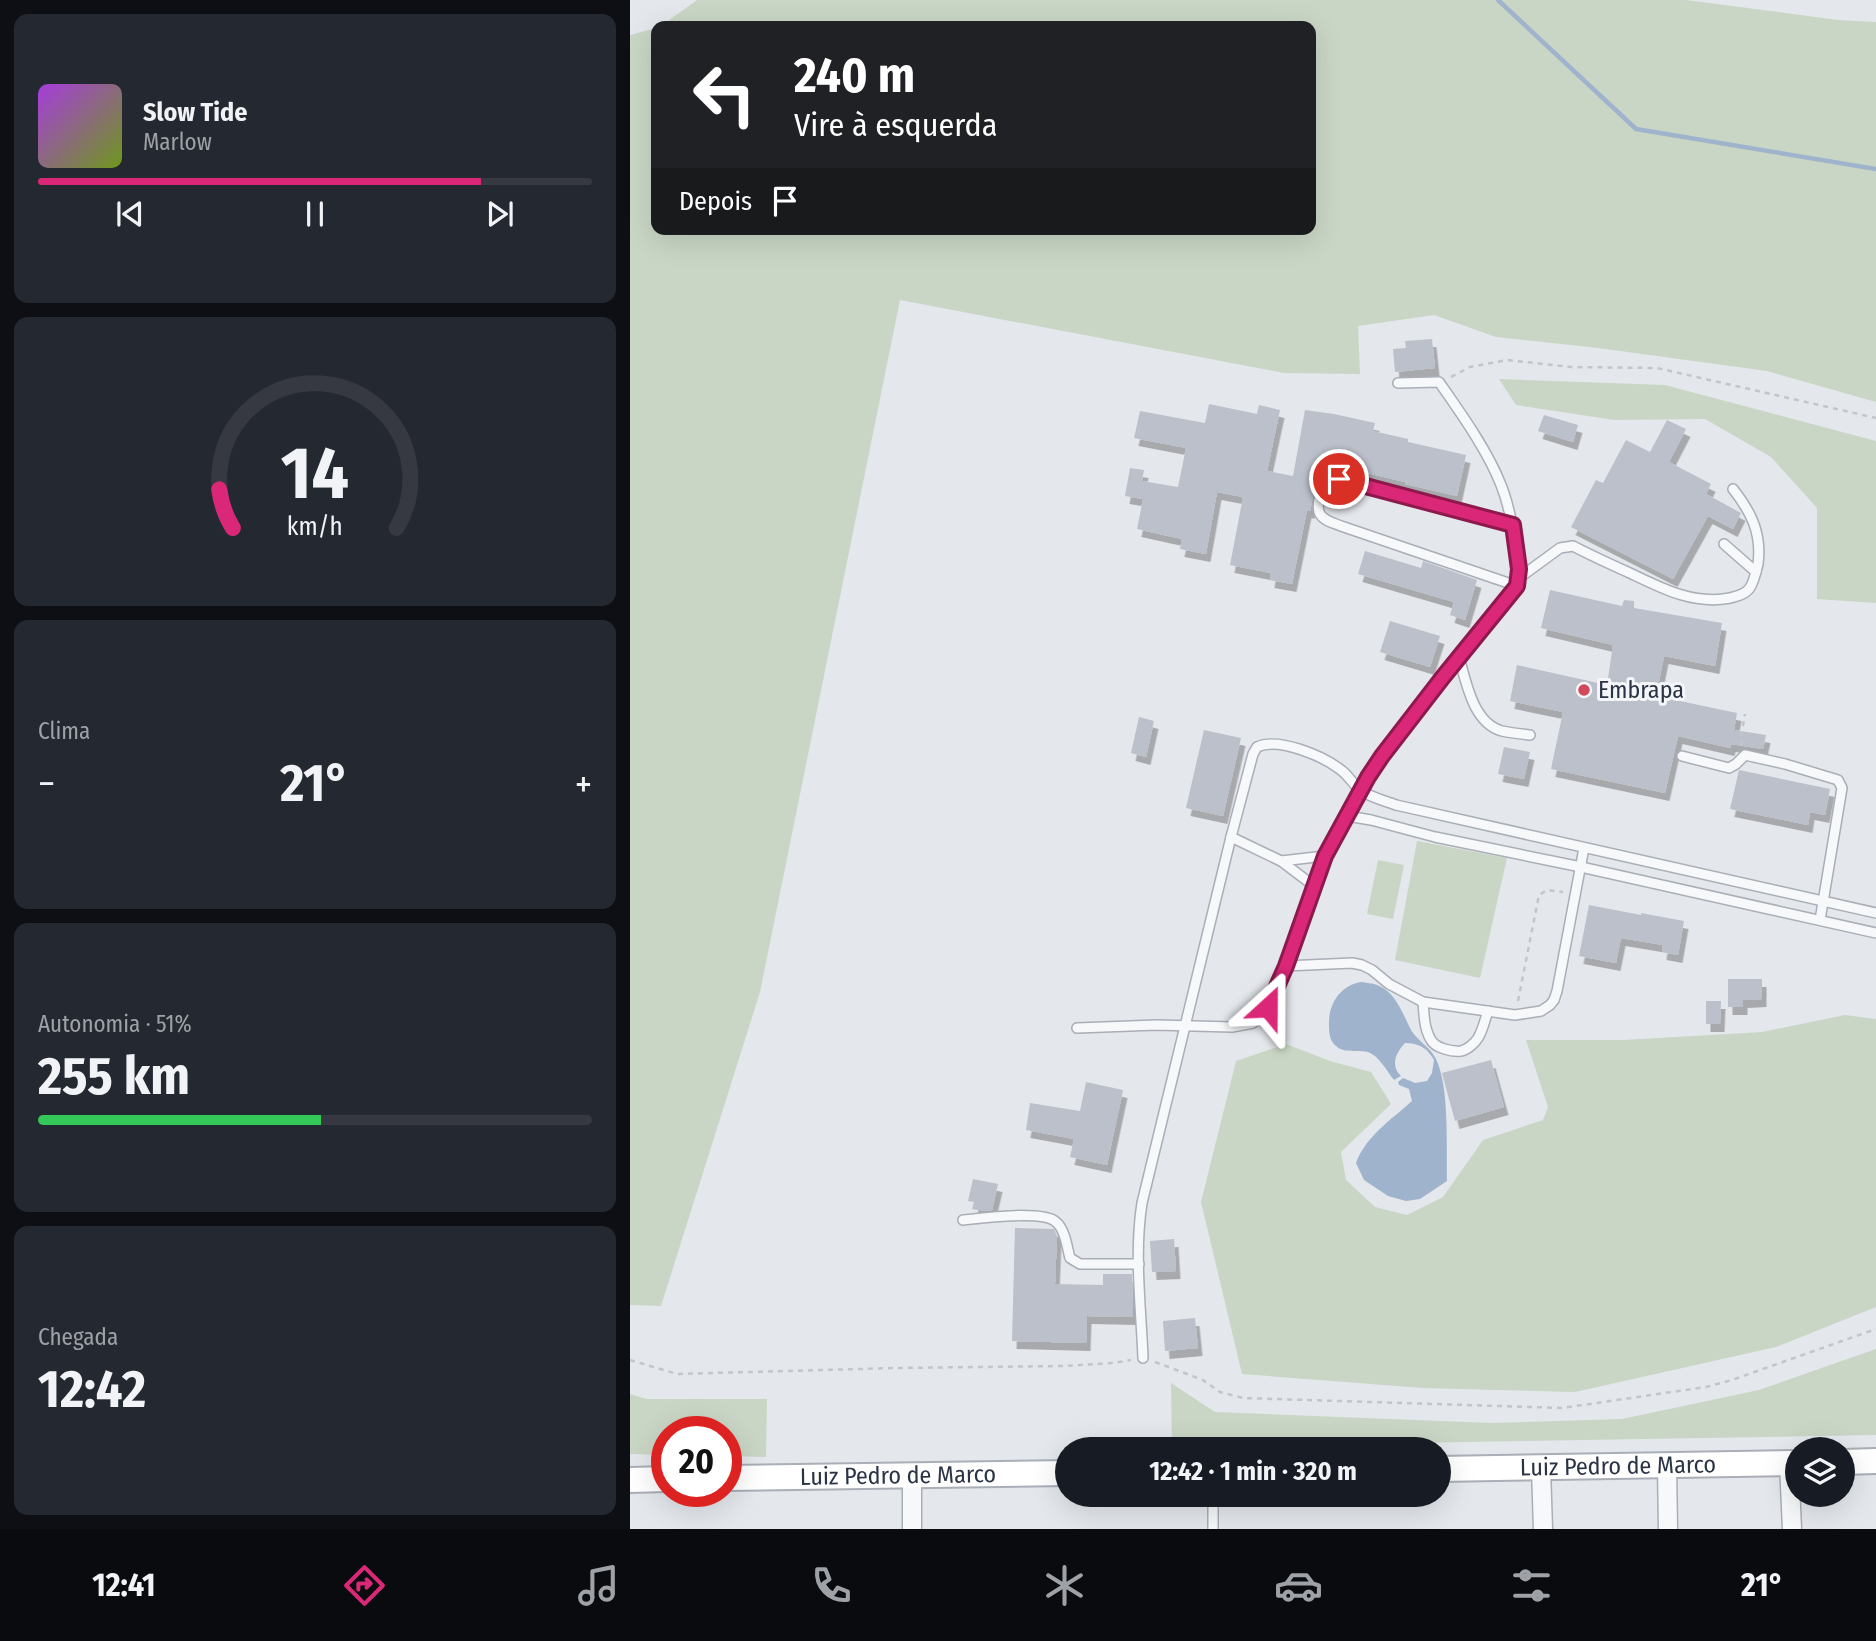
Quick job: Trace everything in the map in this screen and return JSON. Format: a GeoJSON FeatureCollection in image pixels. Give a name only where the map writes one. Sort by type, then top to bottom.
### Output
{"type":"FeatureCollection","features":[{"type":"Feature","properties":{"kind":"main road"},"geometry":{"type":"LineString","coordinates":[[1855,1462],[1876,1461]]}},
{"type":"Feature","properties":{"kind":"main road","name":"Luiz Pedro de Marco"},"geometry":{"type":"LineString","coordinates":[[1451,1469],[1785,1463]]}},
{"type":"Feature","properties":{"kind":"main road","name":"Luiz Pedro de Marco"},"geometry":{"type":"LineString","coordinates":[[742,1478],[1055,1473]]}},
{"type":"Feature","properties":{"kind":"main road"},"geometry":{"type":"LineString","coordinates":[[630,1480],[651,1479]]}},
{"type":"Feature","properties":{"kind":"street"},"geometry":{"type":"LineString","coordinates":[[1667,1465],[1668,1529]]}},
{"type":"Feature","properties":{"kind":"street"},"geometry":{"type":"LineString","coordinates":[[1542,1468],[1544,1529]]}},
{"type":"Feature","properties":{"kind":"street"},"geometry":{"type":"LineString","coordinates":[[912,1475],[912,1529]]}},
{"type":"Feature","properties":{"kind":"street"},"geometry":{"type":"LineString","coordinates":[[1792,1507],[1792,1529]]}},
{"type":"Feature","properties":{"kind":"lane"},"geometry":{"type":"LineString","coordinates":[[1398,383],[1439,382],[1463,417],[1502,485],[1513,525],[1518,582]]}},
{"type":"Feature","properties":{"kind":"lane"},"geometry":{"type":"LineString","coordinates":[[1513,525],[1339,479],[1328,480],[1322,486],[1318,510],[1326,520],[1341,526],[1518,582]]}},
{"type":"Feature","properties":{"kind":"lane"},"geometry":{"type":"LineString","coordinates":[[1077,1028],[1156,1025],[1232,1027],[1253,1023],[1263,1015],[1286,966],[1325,856],[1361,790],[1382,756],[1518,582],[1560,548],[1573,546],[1673,594],[1701,600],[1718,600],[1743,594],[1750,588],[1756,572],[1758,546],[1748,508],[1733,489]]}},
{"type":"Feature","properties":{"kind":"lane"},"geometry":{"type":"LineString","coordinates":[[1724,544],[1756,572]]}},
{"type":"Feature","properties":{"kind":"lane"},"geometry":{"type":"LineString","coordinates":[[1459,657],[1469,691],[1489,725],[1501,731],[1530,735]]}},
{"type":"Feature","properties":{"kind":"lane"},"geometry":{"type":"LineString","coordinates":[[1143,1358],[1139,1264],[1142,1203],[1231,836],[1257,747],[1268,743],[1305,751],[1341,770],[1361,790],[1396,806],[1876,913]]}},
{"type":"Feature","properties":{"kind":"lane"},"geometry":{"type":"LineString","coordinates":[[1682,756],[1729,768],[1745,755],[1825,776],[1841,783],[1820,919]]}},
{"type":"Feature","properties":{"kind":"lane"},"geometry":{"type":"LineString","coordinates":[[1391,825],[1396,806]]}},
{"type":"Feature","properties":{"kind":"lane"},"geometry":{"type":"LineString","coordinates":[[1347,816],[1876,933]]}},
{"type":"Feature","properties":{"kind":"lane"},"geometry":{"type":"LineString","coordinates":[[1231,836],[1280,861],[1314,886]]}},
{"type":"Feature","properties":{"kind":"lane"},"geometry":{"type":"LineString","coordinates":[[1286,966],[1352,963],[1362,965],[1389,984],[1423,1002],[1515,1015],[1542,1011],[1554,1000],[1584,848]]}},
{"type":"Feature","properties":{"kind":"lane"},"geometry":{"type":"LineString","coordinates":[[1280,861],[1325,856]]}},
{"type":"Feature","properties":{"kind":"lane"},"geometry":{"type":"LineString","coordinates":[[1694,892],[1698,873]]}},
{"type":"Feature","properties":{"kind":"lane"},"geometry":{"type":"LineString","coordinates":[[1423,1002],[1424,1019],[1433,1044],[1460,1051],[1478,1039],[1488,1011]]}},
{"type":"Feature","properties":{"kind":"lane"},"geometry":{"type":"LineString","coordinates":[[962,1220],[1044,1216],[1058,1223],[1070,1258],[1074,1262],[1139,1264]]}},
{"type":"Feature","properties":{"kind":"lane"},"geometry":{"type":"LineString","coordinates":[[1213,1507],[1213,1529]]}},
{"type":"Feature","properties":{"kind":"path"},"geometry":{"type":"LineString","coordinates":[[1439,382],[1470,367],[1507,360],[1571,367],[1657,368],[1876,418]]}},
{"type":"Feature","properties":{"kind":"path"},"geometry":{"type":"LineString","coordinates":[[1745,715],[1741,737],[1745,755]]}},
{"type":"Feature","properties":{"kind":"path"},"geometry":{"type":"LineString","coordinates":[[1515,1015],[1539,895],[1547,890],[1576,893]]}},
{"type":"Feature","properties":{"kind":"path"},"geometry":{"type":"LineString","coordinates":[[630,1360],[677,1374],[895,1367],[1064,1366],[1143,1358],[1203,1380],[1220,1392],[1243,1398],[1562,1408],[1706,1387],[1876,1329]]}},
{"type":"Feature","properties":{"kind":"green space"},"geometry":{"type":"Polygon","coordinates":[[[697,0],[1686,0],[1838,20],[1876,22],[1876,402],[1767,371],[1496,337],[1434,315],[1358,326],[1360,374],[1284,373],[900,300],[760,992],[661,1306],[630,1305],[630,35],[651,29],[651,235],[1316,235],[1316,21],[668,21],[697,0]]]}},
{"type":"Feature","properties":{"kind":"green space"},"geometry":{"type":"Polygon","coordinates":[[[1499,379],[1665,385],[1876,441],[1876,603],[1817,599],[1817,508],[1771,457],[1705,419],[1614,420],[1516,405],[1499,379]]]}},
{"type":"Feature","properties":{"kind":"green space"},"geometry":{"type":"Polygon","coordinates":[[[1417,841],[1507,858],[1480,978],[1395,960],[1417,841]]]}},
{"type":"Feature","properties":{"kind":"green space"},"geometry":{"type":"Polygon","coordinates":[[[1378,860],[1404,865],[1393,919],[1367,914],[1378,860]]]}},
{"type":"Feature","properties":{"kind":"green space"},"geometry":{"type":"Polygon","coordinates":[[[1845,1015],[1876,1019],[1876,1307],[1776,1347],[1575,1392],[1423,1388],[1242,1374],[1201,1202],[1236,1061],[1286,1044],[1330,1061],[1371,1072],[1391,1104],[1341,1152],[1346,1180],[1375,1207],[1407,1215],[1443,1197],[1483,1140],[1543,1120],[1548,1107],[1526,1040],[1623,1040],[1762,1032],[1845,1015]]]}},
{"type":"Feature","properties":{"kind":"green space"},"geometry":{"type":"Polygon","coordinates":[[[1876,1349],[1876,1435],[1451,1442],[1451,1437],[1172,1437],[1171,1383],[1215,1412],[1491,1423],[1622,1419],[1759,1390],[1876,1349]]]}},
{"type":"Feature","properties":{"kind":"green space"},"geometry":{"type":"Polygon","coordinates":[[[630,1394],[647,1399],[767,1399],[766,1457],[742,1456],[742,1416],[651,1416],[651,1455],[630,1454],[630,1394]]]}},
{"type":"Feature","properties":{"kind":"water"},"geometry":{"type":"Polygon","coordinates":[[[1361,982],[1377,985],[1393,997],[1412,1031],[1433,1054],[1440,1072],[1446,1119],[1447,1181],[1420,1199],[1406,1201],[1388,1196],[1364,1180],[1356,1163],[1360,1153],[1373,1137],[1412,1101],[1409,1089],[1398,1082],[1403,1078],[1415,1083],[1427,1081],[1432,1073],[1434,1060],[1422,1047],[1405,1043],[1395,1064],[1401,1076],[1394,1080],[1372,1054],[1343,1050],[1334,1044],[1329,1029],[1333,1004],[1341,992],[1361,982]]]}},
{"type":"Feature","properties":{"kind":"building"},"geometry":{"type":"Polygon","coordinates":[[[1432,339],[1435,368],[1395,372],[1393,349],[1406,348],[1405,341],[1432,339]]]}},
{"type":"Feature","properties":{"kind":"building"},"geometry":{"type":"Polygon","coordinates":[[[1209,404],[1257,414],[1259,405],[1280,410],[1267,471],[1293,476],[1305,410],[1375,423],[1373,431],[1466,455],[1457,496],[1320,464],[1310,511],[1307,510],[1292,584],[1270,580],[1271,573],[1230,565],[1243,497],[1217,492],[1206,554],[1180,549],[1182,539],[1137,529],[1143,499],[1125,496],[1130,468],[1144,470],[1142,481],[1178,487],[1186,448],[1134,438],[1140,411],[1205,423],[1209,404]]]}},
{"type":"Feature","properties":{"kind":"building"},"geometry":{"type":"Polygon","coordinates":[[[1544,415],[1578,425],[1573,442],[1538,431],[1544,415]]]}},
{"type":"Feature","properties":{"kind":"building"},"geometry":{"type":"Polygon","coordinates":[[[1667,420],[1686,429],[1669,462],[1711,484],[1706,494],[1741,513],[1733,529],[1708,516],[1673,579],[1571,527],[1596,480],[1603,483],[1626,440],[1650,452],[1667,420]]]}},
{"type":"Feature","properties":{"kind":"building"},"geometry":{"type":"Polygon","coordinates":[[[1365,551],[1421,568],[1423,561],[1477,580],[1465,620],[1450,615],[1454,602],[1358,574],[1365,551]]]}},
{"type":"Feature","properties":{"kind":"building","name":"Embrapa"},"geometry":{"type":"Polygon","coordinates":[[[1550,590],[1622,606],[1624,600],[1634,601],[1634,608],[1722,623],[1715,666],[1664,656],[1656,696],[1737,713],[1734,730],[1766,735],[1763,749],[1731,744],[1730,748],[1678,736],[1665,793],[1551,769],[1563,712],[1510,701],[1517,665],[1607,685],[1613,645],[1541,628],[1550,590]]]}},
{"type":"Feature","properties":{"kind":"building"},"geometry":{"type":"Polygon","coordinates":[[[1390,621],[1440,636],[1430,667],[1380,652],[1390,621]]]}},
{"type":"Feature","properties":{"kind":"building"},"geometry":{"type":"Polygon","coordinates":[[[1139,717],[1154,721],[1146,757],[1131,753],[1139,717]]]}},
{"type":"Feature","properties":{"kind":"building"},"geometry":{"type":"Polygon","coordinates":[[[1204,730],[1241,738],[1223,816],[1186,808],[1204,730]]]}},
{"type":"Feature","properties":{"kind":"building"},"geometry":{"type":"Polygon","coordinates":[[[1504,747],[1530,752],[1524,779],[1498,774],[1504,747]]]}},
{"type":"Feature","properties":{"kind":"building"},"geometry":{"type":"Polygon","coordinates":[[[1739,770],[1830,789],[1825,815],[1810,812],[1808,825],[1730,809],[1739,770]]]}},
{"type":"Feature","properties":{"kind":"building"},"geometry":{"type":"Polygon","coordinates":[[[1589,905],[1684,921],[1678,955],[1662,952],[1663,945],[1621,938],[1616,963],[1579,956],[1589,905]]]}},
{"type":"Feature","properties":{"kind":"building"},"geometry":{"type":"Polygon","coordinates":[[[1728,979],[1762,979],[1762,999],[1743,1000],[1743,1007],[1728,1007],[1728,979]]]}},
{"type":"Feature","properties":{"kind":"building"},"geometry":{"type":"Polygon","coordinates":[[[1706,1001],[1721,1001],[1720,1024],[1706,1024],[1706,1001]]]}},
{"type":"Feature","properties":{"kind":"building"},"geometry":{"type":"Polygon","coordinates":[[[1491,1060],[1504,1107],[1455,1121],[1442,1073],[1491,1060]]]}},
{"type":"Feature","properties":{"kind":"building"},"geometry":{"type":"Polygon","coordinates":[[[1086,1082],[1123,1090],[1107,1165],[1070,1157],[1074,1139],[1026,1130],[1030,1103],[1080,1111],[1086,1082]]]}},
{"type":"Feature","properties":{"kind":"building"},"geometry":{"type":"Polygon","coordinates":[[[973,1179],[998,1184],[992,1210],[973,1208],[974,1202],[968,1201],[973,1179]]]}},
{"type":"Feature","properties":{"kind":"building"},"geometry":{"type":"Polygon","coordinates":[[[1015,1228],[1054,1229],[1057,1236],[1055,1284],[1103,1285],[1103,1274],[1132,1274],[1133,1317],[1087,1316],[1086,1343],[1012,1341],[1015,1228]]]}},
{"type":"Feature","properties":{"kind":"building"},"geometry":{"type":"Polygon","coordinates":[[[1174,1239],[1176,1271],[1152,1272],[1150,1241],[1174,1239]]]}},
{"type":"Feature","properties":{"kind":"building"},"geometry":{"type":"Polygon","coordinates":[[[1195,1318],[1198,1348],[1165,1351],[1163,1321],[1195,1318]]]}},
{"type":"Feature","properties":{"kind":"waterway"},"geometry":{"type":"LineString","coordinates":[[1498,0],[1636,129],[1876,169]]}},
{"type":"Feature","properties":{"kind":"place","name":"Embrapa"},"geometry":{"type":"Point","coordinates":[1584,690]}},
{"type":"Feature","properties":{"kind":"route"},"geometry":{"type":"LineString","coordinates":[[1268,1007],[1286,966],[1325,856],[1373,769],[1517,586],[1519,578],[1513,525],[1339,479]]}}]}
